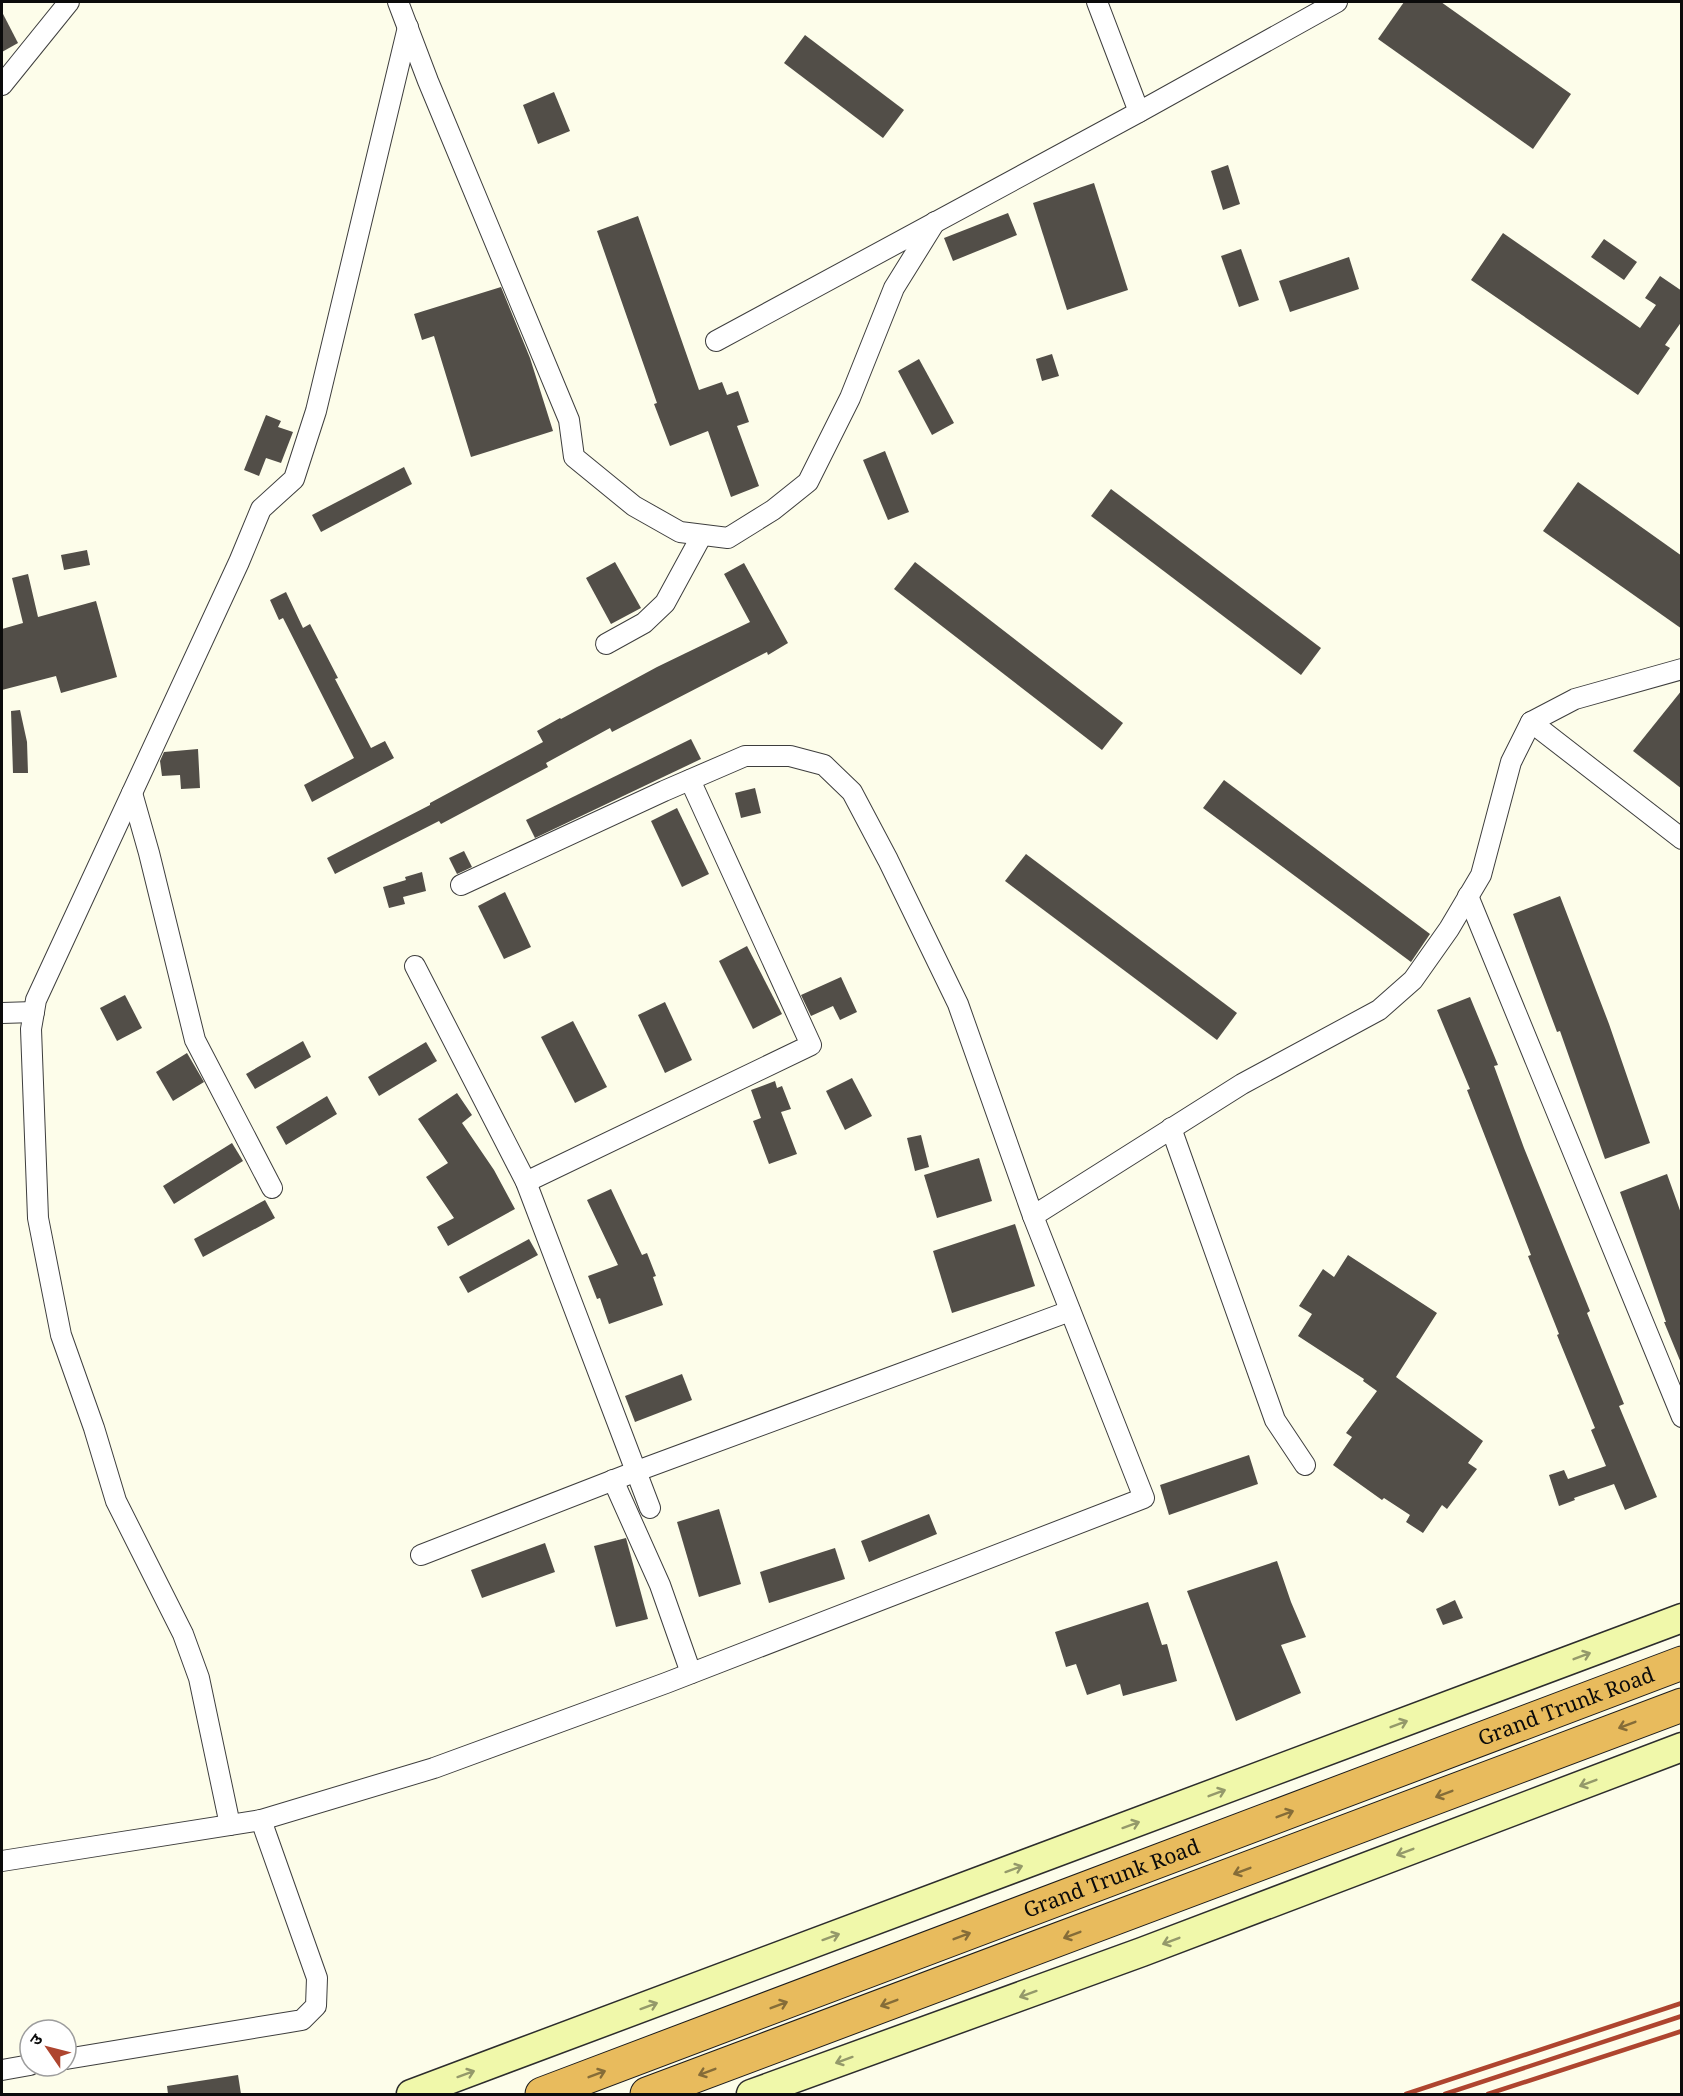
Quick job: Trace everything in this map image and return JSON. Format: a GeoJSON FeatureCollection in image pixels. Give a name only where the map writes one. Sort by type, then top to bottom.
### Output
{"type":"FeatureCollection","features":[{"type":"Feature","properties":{"kind":"highway","name":"Grand Trunk Road"},"geometry":{"type":"LineString","coordinates":[[542,2094],[1682,1663]]}},
{"type":"Feature","properties":{"kind":"highway","name":"Grand Trunk Road"},"geometry":{"type":"LineString","coordinates":[[647,2094],[1682,1705]]}},
{"type":"Feature","properties":{"kind":"street"},"geometry":{"type":"LineString","coordinates":[[2,85],[69,2]]}},
{"type":"Feature","properties":{"kind":"street"},"geometry":{"type":"LineString","coordinates":[[398,2],[428,81],[569,420],[574,457],[634,506],[680,532],[728,538],[773,510],[808,482],[850,398],[894,288],[935,222]]}},
{"type":"Feature","properties":{"kind":"street"},"geometry":{"type":"LineString","coordinates":[[1097,2],[1139,112]]}},
{"type":"Feature","properties":{"kind":"street"},"geometry":{"type":"LineString","coordinates":[[716,341],[1337,2]]}},
{"type":"Feature","properties":{"kind":"street"},"geometry":{"type":"LineString","coordinates":[[230,1825],[199,1678],[183,1635],[116,1501],[94,1428],[61,1335],[38,1218],[31,1029],[36,1000],[261,510],[294,479],[316,411],[408,27]]}},
{"type":"Feature","properties":{"kind":"street"},"geometry":{"type":"LineString","coordinates":[[606,645],[644,622],[665,603],[702,535]]}},
{"type":"Feature","properties":{"kind":"street"},"geometry":{"type":"LineString","coordinates":[[1033,1216],[1242,1084],[1379,1010],[1413,980],[1449,929],[1481,875],[1511,762],[1531,722],[1575,699],[1682,669]]}},
{"type":"Feature","properties":{"kind":"street"},"geometry":{"type":"LineString","coordinates":[[1531,722],[1682,839]]}},
{"type":"Feature","properties":{"kind":"street"},"geometry":{"type":"LineString","coordinates":[[2,1861],[261,1820],[434,1768],[691,1673],[1144,1498],[1033,1216],[958,1004],[852,792],[824,765],[790,756],[745,756],[461,885]]}},
{"type":"Feature","properties":{"kind":"street"},"geometry":{"type":"LineString","coordinates":[[526,1182],[811,1045],[690,780]]}},
{"type":"Feature","properties":{"kind":"street"},"geometry":{"type":"LineString","coordinates":[[132,793],[195,1040],[272,1188]]}},
{"type":"Feature","properties":{"kind":"street"},"geometry":{"type":"LineString","coordinates":[[1468,896],[1682,1417]]}},
{"type":"Feature","properties":{"kind":"street"},"geometry":{"type":"LineString","coordinates":[[415,966],[526,1182],[650,1508]]}},
{"type":"Feature","properties":{"kind":"street"},"geometry":{"type":"LineString","coordinates":[[2,1013],[34,1012]]}},
{"type":"Feature","properties":{"kind":"street"},"geometry":{"type":"LineString","coordinates":[[1171,1128],[1275,1420],[1305,1465]]}},
{"type":"Feature","properties":{"kind":"street"},"geometry":{"type":"LineString","coordinates":[[421,1554],[637,1471],[1070,1311]]}},
{"type":"Feature","properties":{"kind":"street"},"geometry":{"type":"LineString","coordinates":[[613,1480],[660,1585],[691,1673]]}},
{"type":"Feature","properties":{"kind":"street"},"geometry":{"type":"LineString","coordinates":[[411,2094],[1682,1618]]}},
{"type":"Feature","properties":{"kind":"street"},"geometry":{"type":"LineString","coordinates":[[751,2094],[1142,1952],[1682,1747]]}},
{"type":"Feature","properties":{"kind":"street"},"geometry":{"type":"LineString","coordinates":[[78,2057],[302,2020],[316,2006],[317,1978],[261,1820]]}},
{"type":"Feature","properties":{"kind":"street"},"geometry":{"type":"LineString","coordinates":[[2,2070],[18,2067]]}},
{"type":"Feature","properties":{"kind":"building"},"geometry":{"type":"Polygon","coordinates":[[[1404,2],[1441,2],[1571,94],[1533,149],[1378,39],[1404,2]]]}},
{"type":"Feature","properties":{"kind":"building"},"geometry":{"type":"Polygon","coordinates":[[[2,12],[18,43],[2,52],[2,12]]]}},
{"type":"Feature","properties":{"kind":"building"},"geometry":{"type":"Polygon","coordinates":[[[805,35],[904,110],[883,138],[784,63],[805,35]]]}},
{"type":"Feature","properties":{"kind":"building"},"geometry":{"type":"Polygon","coordinates":[[[554,92],[570,131],[538,144],[523,105],[554,92]]]}},
{"type":"Feature","properties":{"kind":"building"},"geometry":{"type":"Polygon","coordinates":[[[1228,165],[1240,204],[1223,210],[1211,171],[1228,165]]]}},
{"type":"Feature","properties":{"kind":"building"},"geometry":{"type":"Polygon","coordinates":[[[1094,183],[1128,290],[1067,310],[1033,203],[1094,183]]]}},
{"type":"Feature","properties":{"kind":"building"},"geometry":{"type":"Polygon","coordinates":[[[1008,213],[1017,235],[953,261],[944,238],[1008,213]]]}},
{"type":"Feature","properties":{"kind":"building"},"geometry":{"type":"Polygon","coordinates":[[[638,216],[699,390],[722,382],[727,395],[738,391],[749,422],[737,426],[759,486],[731,497],[708,431],[670,446],[654,404],[657,403],[597,231],[638,216]]]}},
{"type":"Feature","properties":{"kind":"building"},"geometry":{"type":"Polygon","coordinates":[[[1503,233],[1640,328],[1656,305],[1645,298],[1660,276],[1682,291],[1682,321],[1665,345],[1670,348],[1638,395],[1471,280],[1503,233]]]}},
{"type":"Feature","properties":{"kind":"building"},"geometry":{"type":"Polygon","coordinates":[[[1604,239],[1637,262],[1624,280],[1591,257],[1604,239]]]}},
{"type":"Feature","properties":{"kind":"building"},"geometry":{"type":"Polygon","coordinates":[[[1241,249],[1259,300],[1239,307],[1221,256],[1241,249]]]}},
{"type":"Feature","properties":{"kind":"building"},"geometry":{"type":"Polygon","coordinates":[[[1349,257],[1359,289],[1290,312],[1279,281],[1349,257]]]}},
{"type":"Feature","properties":{"kind":"building"},"geometry":{"type":"Polygon","coordinates":[[[501,287],[530,358],[553,431],[471,457],[434,336],[422,340],[414,314],[501,287]]]}},
{"type":"Feature","properties":{"kind":"building"},"geometry":{"type":"Polygon","coordinates":[[[1052,354],[1059,376],[1042,381],[1036,359],[1052,354]]]}},
{"type":"Feature","properties":{"kind":"building"},"geometry":{"type":"Polygon","coordinates":[[[919,359],[954,423],[932,435],[898,371],[919,359]]]}},
{"type":"Feature","properties":{"kind":"building"},"geometry":{"type":"Polygon","coordinates":[[[266,415],[281,421],[278,427],[293,432],[281,463],[266,458],[259,476],[244,470],[266,415]]]}},
{"type":"Feature","properties":{"kind":"building"},"geometry":{"type":"Polygon","coordinates":[[[885,451],[909,512],[888,520],[863,460],[885,451]]]}},
{"type":"Feature","properties":{"kind":"building"},"geometry":{"type":"Polygon","coordinates":[[[404,467],[412,484],[321,532],[312,515],[404,467]]]}},
{"type":"Feature","properties":{"kind":"building"},"geometry":{"type":"Polygon","coordinates":[[[1578,482],[1682,556],[1682,629],[1543,531],[1578,482]]]}},
{"type":"Feature","properties":{"kind":"building"},"geometry":{"type":"Polygon","coordinates":[[[1111,489],[1321,648],[1301,675],[1091,516],[1111,489]]]}},
{"type":"Feature","properties":{"kind":"building"},"geometry":{"type":"Polygon","coordinates":[[[87,550],[90,565],[64,570],[61,555],[87,550]]]}},
{"type":"Feature","properties":{"kind":"building"},"geometry":{"type":"Polygon","coordinates":[[[615,562],[641,608],[611,624],[586,578],[615,562]]]}},
{"type":"Feature","properties":{"kind":"building"},"geometry":{"type":"Polygon","coordinates":[[[915,562],[1123,723],[1102,750],[894,589],[915,562]]]}},
{"type":"Feature","properties":{"kind":"building"},"geometry":{"type":"Polygon","coordinates":[[[744,563],[788,643],[612,732],[610,728],[546,763],[548,767],[441,824],[439,821],[335,874],[327,858],[430,805],[543,742],[537,731],[560,718],[750,622],[724,574],[744,563]]]}},
{"type":"Feature","properties":{"kind":"building"},"geometry":{"type":"Polygon","coordinates":[[[28,574],[38,617],[96,601],[117,677],[61,693],[56,676],[2,690],[2,629],[23,623],[12,578],[28,574]]]}},
{"type":"Feature","properties":{"kind":"building"},"geometry":{"type":"Polygon","coordinates":[[[286,592],[303,628],[310,624],[338,678],[335,679],[371,748],[385,741],[394,758],[312,802],[304,785],[354,758],[283,618],[279,620],[270,600],[286,592]]]}},
{"type":"Feature","properties":{"kind":"building"},"geometry":{"type":"Polygon","coordinates":[[[1682,690],[1682,789],[1633,751],[1682,690]]]}},
{"type":"Feature","properties":{"kind":"building"},"geometry":{"type":"Polygon","coordinates":[[[20,710],[27,742],[28,773],[13,773],[11,711],[20,710]]]}},
{"type":"Feature","properties":{"kind":"building"},"geometry":{"type":"Polygon","coordinates":[[[691,739],[701,759],[535,838],[526,820],[691,739]]]}},
{"type":"Feature","properties":{"kind":"building"},"geometry":{"type":"Polygon","coordinates":[[[198,749],[200,788],[181,789],[180,775],[162,776],[160,761],[164,752],[198,749]]]}},
{"type":"Feature","properties":{"kind":"building"},"geometry":{"type":"Polygon","coordinates":[[[1224,780],[1430,934],[1411,962],[1203,808],[1224,780]]]}},
{"type":"Feature","properties":{"kind":"building"},"geometry":{"type":"Polygon","coordinates":[[[755,788],[761,813],[741,818],[735,793],[755,788]]]}},
{"type":"Feature","properties":{"kind":"building"},"geometry":{"type":"Polygon","coordinates":[[[677,808],[709,874],[682,887],[651,821],[677,808]]]}},
{"type":"Feature","properties":{"kind":"building"},"geometry":{"type":"Polygon","coordinates":[[[464,851],[472,867],[457,874],[449,858],[464,851]]]}},
{"type":"Feature","properties":{"kind":"building"},"geometry":{"type":"Polygon","coordinates":[[[1026,854],[1237,1013],[1217,1040],[1005,881],[1026,854]]]}},
{"type":"Feature","properties":{"kind":"building"},"geometry":{"type":"Polygon","coordinates":[[[422,872],[426,891],[403,897],[405,904],[389,908],[383,887],[422,872]]]}},
{"type":"Feature","properties":{"kind":"building"},"geometry":{"type":"Polygon","coordinates":[[[505,892],[531,947],[504,959],[478,906],[505,892]]]}},
{"type":"Feature","properties":{"kind":"building"},"geometry":{"type":"Polygon","coordinates":[[[1560,896],[1609,1024],[1650,1143],[1605,1159],[1560,1031],[1557,1032],[1513,914],[1560,896]]]}},
{"type":"Feature","properties":{"kind":"building"},"geometry":{"type":"Polygon","coordinates":[[[747,946],[782,1014],[753,1029],[719,961],[747,946]]]}},
{"type":"Feature","properties":{"kind":"building"},"geometry":{"type":"Polygon","coordinates":[[[841,977],[857,1012],[840,1020],[833,1006],[811,1016],[801,995],[841,977]]]}},
{"type":"Feature","properties":{"kind":"building"},"geometry":{"type":"Polygon","coordinates":[[[125,995],[142,1028],[117,1041],[100,1008],[125,995]]]}},
{"type":"Feature","properties":{"kind":"building"},"geometry":{"type":"Polygon","coordinates":[[[1470,997],[1498,1065],[1494,1066],[1524,1148],[1590,1311],[1587,1313],[1624,1404],[1619,1406],[1657,1497],[1625,1510],[1614,1484],[1574,1498],[1575,1500],[1559,1506],[1549,1475],[1564,1470],[1568,1479],[1606,1466],[1591,1430],[1595,1428],[1557,1335],[1559,1334],[1528,1256],[1531,1255],[1467,1090],[1470,1089],[1437,1010],[1470,997]]]}},
{"type":"Feature","properties":{"kind":"building"},"geometry":{"type":"Polygon","coordinates":[[[665,1002],[692,1060],[665,1073],[638,1015],[665,1002]]]}},
{"type":"Feature","properties":{"kind":"building"},"geometry":{"type":"Polygon","coordinates":[[[573,1021],[607,1087],[575,1103],[541,1037],[573,1021]]]}},
{"type":"Feature","properties":{"kind":"building"},"geometry":{"type":"Polygon","coordinates":[[[303,1041],[311,1057],[255,1089],[246,1074],[303,1041]]]}},
{"type":"Feature","properties":{"kind":"building"},"geometry":{"type":"Polygon","coordinates":[[[426,1042],[437,1061],[379,1096],[368,1077],[426,1042]]]}},
{"type":"Feature","properties":{"kind":"building"},"geometry":{"type":"Polygon","coordinates":[[[187,1053],[204,1082],[173,1101],[156,1072],[187,1053]]]}},
{"type":"Feature","properties":{"kind":"building"},"geometry":{"type":"Polygon","coordinates":[[[852,1078],[872,1116],[845,1130],[826,1091],[852,1078]]]}},
{"type":"Feature","properties":{"kind":"building"},"geometry":{"type":"Polygon","coordinates":[[[775,1081],[777,1088],[782,1086],[791,1109],[781,1112],[797,1154],[769,1164],[753,1121],[761,1118],[751,1090],[775,1081]]]}},
{"type":"Feature","properties":{"kind":"building"},"geometry":{"type":"Polygon","coordinates":[[[457,1093],[472,1115],[462,1123],[494,1170],[515,1209],[448,1246],[437,1227],[454,1218],[426,1177],[448,1163],[418,1119],[457,1093]]]}},
{"type":"Feature","properties":{"kind":"building"},"geometry":{"type":"Polygon","coordinates":[[[327,1096],[337,1114],[286,1145],[276,1127],[327,1096]]]}},
{"type":"Feature","properties":{"kind":"building"},"geometry":{"type":"Polygon","coordinates":[[[921,1135],[929,1167],[915,1171],[907,1138],[921,1135]]]}},
{"type":"Feature","properties":{"kind":"building"},"geometry":{"type":"Polygon","coordinates":[[[232,1143],[243,1161],[174,1204],[163,1186],[232,1143]]]}},
{"type":"Feature","properties":{"kind":"building"},"geometry":{"type":"Polygon","coordinates":[[[979,1158],[992,1201],[937,1218],[924,1175],[979,1158]]]}},
{"type":"Feature","properties":{"kind":"building"},"geometry":{"type":"Polygon","coordinates":[[[1667,1174],[1682,1216],[1681,1363],[1664,1322],[1666,1322],[1620,1192],[1667,1174]]]}},
{"type":"Feature","properties":{"kind":"building"},"geometry":{"type":"Polygon","coordinates":[[[611,1189],[642,1255],[647,1253],[656,1276],[653,1277],[663,1305],[609,1324],[600,1298],[597,1299],[588,1276],[618,1265],[587,1200],[611,1189]]]}},
{"type":"Feature","properties":{"kind":"building"},"geometry":{"type":"Polygon","coordinates":[[[265,1200],[275,1218],[203,1257],[194,1239],[265,1200]]]}},
{"type":"Feature","properties":{"kind":"building"},"geometry":{"type":"Polygon","coordinates":[[[1015,1224],[1035,1286],[952,1313],[933,1251],[1015,1224]]]}},
{"type":"Feature","properties":{"kind":"building"},"geometry":{"type":"Polygon","coordinates":[[[529,1239],[538,1255],[468,1293],[459,1277],[529,1239]]]}},
{"type":"Feature","properties":{"kind":"building"},"geometry":{"type":"Polygon","coordinates":[[[1348,1255],[1437,1313],[1396,1377],[1483,1441],[1468,1463],[1477,1469],[1447,1509],[1442,1505],[1423,1533],[1406,1522],[1410,1515],[1384,1498],[1382,1500],[1333,1465],[1352,1437],[1346,1433],[1377,1391],[1363,1381],[1364,1379],[1298,1336],[1312,1314],[1299,1306],[1323,1269],[1334,1277],[1348,1255]]]}},
{"type":"Feature","properties":{"kind":"building"},"geometry":{"type":"Polygon","coordinates":[[[682,1374],[692,1400],[635,1422],[625,1396],[682,1374]]]}},
{"type":"Feature","properties":{"kind":"building"},"geometry":{"type":"Polygon","coordinates":[[[1249,1455],[1258,1484],[1169,1515],[1160,1485],[1249,1455]]]}},
{"type":"Feature","properties":{"kind":"building"},"geometry":{"type":"Polygon","coordinates":[[[719,1509],[741,1584],[699,1597],[677,1522],[719,1509]]]}},
{"type":"Feature","properties":{"kind":"building"},"geometry":{"type":"Polygon","coordinates":[[[929,1514],[937,1534],[869,1562],[861,1541],[929,1514]]]}},
{"type":"Feature","properties":{"kind":"building"},"geometry":{"type":"Polygon","coordinates":[[[626,1538],[648,1619],[616,1627],[594,1546],[626,1538]]]}},
{"type":"Feature","properties":{"kind":"building"},"geometry":{"type":"Polygon","coordinates":[[[545,1543],[555,1572],[482,1598],[471,1570],[545,1543]]]}},
{"type":"Feature","properties":{"kind":"building"},"geometry":{"type":"Polygon","coordinates":[[[835,1548],[845,1579],[769,1603],[760,1572],[835,1548]]]}},
{"type":"Feature","properties":{"kind":"building"},"geometry":{"type":"Polygon","coordinates":[[[1277,1561],[1306,1637],[1281,1645],[1301,1693],[1236,1721],[1187,1591],[1277,1561]]]}},
{"type":"Feature","properties":{"kind":"building"},"geometry":{"type":"Polygon","coordinates":[[[1455,1600],[1463,1618],[1443,1625],[1436,1609],[1455,1600]]]}},
{"type":"Feature","properties":{"kind":"building"},"geometry":{"type":"Polygon","coordinates":[[[1148,1602],[1162,1645],[1167,1644],[1177,1681],[1123,1696],[1120,1684],[1087,1695],[1076,1664],[1066,1667],[1055,1632],[1148,1602]]]}},
{"type":"Feature","properties":{"kind":"building"},"geometry":{"type":"Polygon","coordinates":[[[238,2075],[241,2094],[168,2094],[167,2086],[238,2075]]]}},
{"type":"Feature","properties":{"kind":"railway"},"geometry":{"type":"LineString","coordinates":[[1406,2094],[1682,2003]]}},
{"type":"Feature","properties":{"kind":"railway"},"geometry":{"type":"LineString","coordinates":[[1445,2094],[1682,2016]]}},
{"type":"Feature","properties":{"kind":"railway"},"geometry":{"type":"LineString","coordinates":[[1488,2094],[1682,2031]]}}]}
